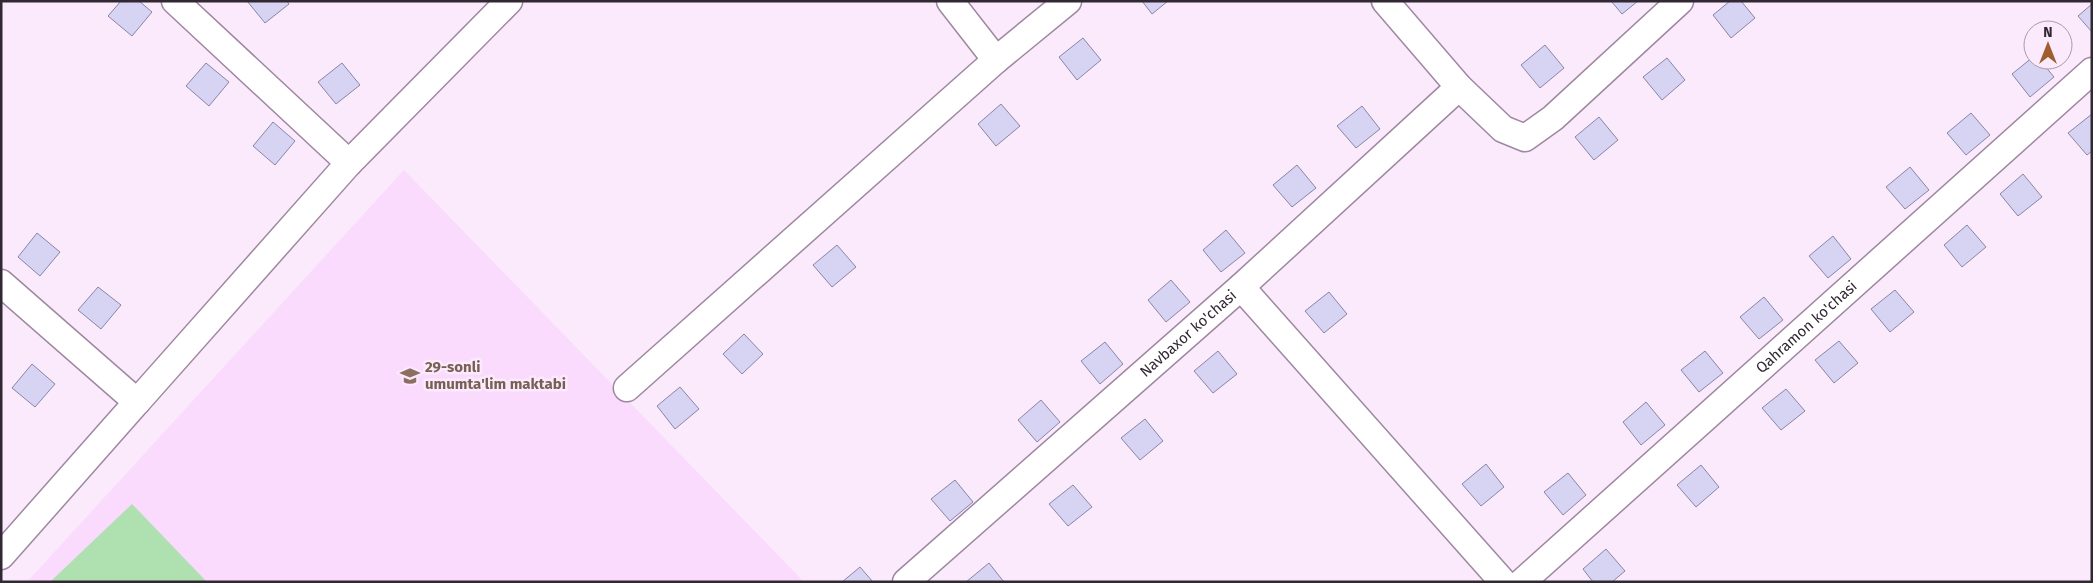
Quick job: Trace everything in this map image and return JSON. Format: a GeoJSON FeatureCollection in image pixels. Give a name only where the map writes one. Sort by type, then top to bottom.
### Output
{"type":"FeatureCollection","features":[{"type":"Feature","properties":{"kind":"street"},"geometry":{"type":"LineString","coordinates":[[175,1],[349,162]]}},
{"type":"Feature","properties":{"kind":"street"},"geometry":{"type":"LineString","coordinates":[[1,556],[349,162],[509,1]]}},
{"type":"Feature","properties":{"kind":"street"},"geometry":{"type":"LineString","coordinates":[[950,1],[996,60]]}},
{"type":"Feature","properties":{"kind":"street"},"geometry":{"type":"LineString","coordinates":[[627,388],[996,60],[1068,1]]}},
{"type":"Feature","properties":{"kind":"street"},"geometry":{"type":"LineString","coordinates":[[1385,1],[1460,87],[1502,129],[1525,138],[1553,118],[1680,1]]}},
{"type":"Feature","properties":{"kind":"street","name":"Qahramon ko'chasi"},"geometry":{"type":"LineString","coordinates":[[1522,582],[2092,71]]}},
{"type":"Feature","properties":{"kind":"street"},"geometry":{"type":"LineString","coordinates":[[1241,287],[1460,87]]}},
{"type":"Feature","properties":{"kind":"street"},"geometry":{"type":"LineString","coordinates":[[1,283],[137,402]]}},
{"type":"Feature","properties":{"kind":"street","name":"Navbaxor ko'chasi"},"geometry":{"type":"LineString","coordinates":[[906,582],[1241,287],[1503,582]]}},
{"type":"Feature","properties":{"kind":"shaded area","name":"29-sonli umumta'lim maktabi"},"geometry":{"type":"Polygon","coordinates":[[[404,170],[804,582],[27,582],[404,170]]]}},
{"type":"Feature","properties":{"kind":"green space"},"geometry":{"type":"Polygon","coordinates":[[[132,504],[207,582],[50,582],[132,504]]]}},
{"type":"Feature","properties":{"kind":"building"},"geometry":{"type":"Polygon","coordinates":[[[121,1],[139,1],[152,12],[132,36],[108,16],[121,1]]]}},
{"type":"Feature","properties":{"kind":"building"},"geometry":{"type":"Polygon","coordinates":[[[247,1],[287,1],[289,4],[265,23],[247,1]]]}},
{"type":"Feature","properties":{"kind":"building"},"geometry":{"type":"Polygon","coordinates":[[[1142,1],[1168,1],[1152,14],[1142,1]]]}},
{"type":"Feature","properties":{"kind":"building"},"geometry":{"type":"Polygon","coordinates":[[[1611,1],[1638,1],[1622,14],[1611,1]]]}},
{"type":"Feature","properties":{"kind":"building"},"geometry":{"type":"Polygon","coordinates":[[[1730,1],[1741,1],[1755,18],[1731,38],[1713,15],[1730,1]]]}},
{"type":"Feature","properties":{"kind":"building"},"geometry":{"type":"Polygon","coordinates":[[[2092,4],[2092,32],[2078,16],[2092,4]]]}},
{"type":"Feature","properties":{"kind":"building"},"geometry":{"type":"Polygon","coordinates":[[[1083,38],[1101,60],[1077,80],[1059,57],[1083,38]]]}},
{"type":"Feature","properties":{"kind":"building"},"geometry":{"type":"Polygon","coordinates":[[[1545,45],[1564,68],[1540,88],[1521,65],[1545,45]]]}},
{"type":"Feature","properties":{"kind":"building"},"geometry":{"type":"Polygon","coordinates":[[[1667,58],[1685,80],[1662,100],[1643,77],[1667,58]]]}},
{"type":"Feature","properties":{"kind":"building"},"geometry":{"type":"Polygon","coordinates":[[[206,63],[229,82],[209,106],[186,86],[206,63]]]}},
{"type":"Feature","properties":{"kind":"building"},"geometry":{"type":"Polygon","coordinates":[[[342,63],[360,85],[336,104],[318,82],[342,63]]]}},
{"type":"Feature","properties":{"kind":"building"},"geometry":{"type":"Polygon","coordinates":[[[2023,65],[2023,70],[2048,70],[2054,77],[2030,97],[2012,74],[2023,65]]]}},
{"type":"Feature","properties":{"kind":"building"},"geometry":{"type":"Polygon","coordinates":[[[1001,104],[1020,126],[996,146],[978,124],[1001,104]]]}},
{"type":"Feature","properties":{"kind":"building"},"geometry":{"type":"Polygon","coordinates":[[[1362,106],[1380,129],[1356,148],[1337,126],[1362,106]]]}},
{"type":"Feature","properties":{"kind":"building"},"geometry":{"type":"Polygon","coordinates":[[[1971,113],[1990,135],[1966,155],[1947,133],[1971,113]]]}},
{"type":"Feature","properties":{"kind":"building"},"geometry":{"type":"Polygon","coordinates":[[[2092,114],[2092,151],[2087,155],[2068,133],[2092,114]]]}},
{"type":"Feature","properties":{"kind":"building"},"geometry":{"type":"Polygon","coordinates":[[[1599,117],[1618,140],[1594,160],[1575,137],[1599,117]]]}},
{"type":"Feature","properties":{"kind":"building"},"geometry":{"type":"Polygon","coordinates":[[[273,122],[295,141],[275,165],[253,146],[273,122]]]}},
{"type":"Feature","properties":{"kind":"building"},"geometry":{"type":"Polygon","coordinates":[[[1297,165],[1316,188],[1292,207],[1273,185],[1297,165]]]}},
{"type":"Feature","properties":{"kind":"building"},"geometry":{"type":"Polygon","coordinates":[[[1910,167],[1929,190],[1905,209],[1886,187],[1910,167]]]}},
{"type":"Feature","properties":{"kind":"building"},"geometry":{"type":"Polygon","coordinates":[[[2023,174],[2042,197],[2018,216],[2000,194],[2023,174]]]}},
{"type":"Feature","properties":{"kind":"building"},"geometry":{"type":"Polygon","coordinates":[[[1967,225],[1986,247],[1962,267],[1944,245],[1967,225]]]}},
{"type":"Feature","properties":{"kind":"building"},"geometry":{"type":"Polygon","coordinates":[[[1226,230],[1245,253],[1221,272],[1203,250],[1226,230]]]}},
{"type":"Feature","properties":{"kind":"building"},"geometry":{"type":"Polygon","coordinates":[[[37,233],[60,252],[40,276],[18,257],[37,233]]]}},
{"type":"Feature","properties":{"kind":"building"},"geometry":{"type":"Polygon","coordinates":[[[1833,236],[1851,259],[1828,278],[1809,256],[1833,236]]]}},
{"type":"Feature","properties":{"kind":"building"},"geometry":{"type":"Polygon","coordinates":[[[837,245],[856,267],[832,287],[813,265],[837,245]]]}},
{"type":"Feature","properties":{"kind":"building"},"geometry":{"type":"Polygon","coordinates":[[[1171,280],[1190,302],[1166,322],[1148,300],[1171,280]]]}},
{"type":"Feature","properties":{"kind":"building"},"geometry":{"type":"Polygon","coordinates":[[[98,287],[121,305],[101,329],[78,310],[98,287]]]}},
{"type":"Feature","properties":{"kind":"building"},"geometry":{"type":"Polygon","coordinates":[[[1895,290],[1914,312],[1890,332],[1871,309],[1895,290]]]}},
{"type":"Feature","properties":{"kind":"building"},"geometry":{"type":"Polygon","coordinates":[[[1329,292],[1347,314],[1324,333],[1305,311],[1329,292]]]}},
{"type":"Feature","properties":{"kind":"building"},"geometry":{"type":"Polygon","coordinates":[[[1764,297],[1783,320],[1759,339],[1740,317],[1764,297]]]}},
{"type":"Feature","properties":{"kind":"building"},"geometry":{"type":"Polygon","coordinates":[[[744,334],[763,354],[742,374],[723,354],[744,334]]]}},
{"type":"Feature","properties":{"kind":"building"},"geometry":{"type":"Polygon","coordinates":[[[1839,341],[1858,363],[1834,383],[1815,360],[1839,341]]]}},
{"type":"Feature","properties":{"kind":"building"},"geometry":{"type":"Polygon","coordinates":[[[1105,342],[1123,364],[1100,384],[1081,361],[1105,342]]]}},
{"type":"Feature","properties":{"kind":"building"},"geometry":{"type":"Polygon","coordinates":[[[1218,351],[1237,374],[1213,393],[1194,371],[1218,351]]]}},
{"type":"Feature","properties":{"kind":"building"},"geometry":{"type":"Polygon","coordinates":[[[1705,351],[1723,373],[1699,392],[1681,370],[1705,351]]]}},
{"type":"Feature","properties":{"kind":"building"},"geometry":{"type":"Polygon","coordinates":[[[32,364],[55,384],[35,407],[12,388],[32,364]]]}},
{"type":"Feature","properties":{"kind":"building"},"geometry":{"type":"Polygon","coordinates":[[[680,387],[699,409],[675,429],[657,406],[680,387]]]}},
{"type":"Feature","properties":{"kind":"building"},"geometry":{"type":"Polygon","coordinates":[[[1786,389],[1805,411],[1781,430],[1762,408],[1786,389]]]}},
{"type":"Feature","properties":{"kind":"building"},"geometry":{"type":"Polygon","coordinates":[[[1041,400],[1060,422],[1037,442],[1018,420],[1041,400]]]}},
{"type":"Feature","properties":{"kind":"building"},"geometry":{"type":"Polygon","coordinates":[[[1646,402],[1665,425],[1641,445],[1623,422],[1646,402]]]}},
{"type":"Feature","properties":{"kind":"building"},"geometry":{"type":"Polygon","coordinates":[[[1145,419],[1163,441],[1140,460],[1121,438],[1145,419]]]}},
{"type":"Feature","properties":{"kind":"building"},"geometry":{"type":"Polygon","coordinates":[[[1486,464],[1504,487],[1481,506],[1462,484],[1486,464]]]}},
{"type":"Feature","properties":{"kind":"building"},"geometry":{"type":"Polygon","coordinates":[[[1701,465],[1719,487],[1696,507],[1677,485],[1701,465]]]}},
{"type":"Feature","properties":{"kind":"building"},"geometry":{"type":"Polygon","coordinates":[[[1568,473],[1586,495],[1563,515],[1544,492],[1568,473]]]}},
{"type":"Feature","properties":{"kind":"building"},"geometry":{"type":"Polygon","coordinates":[[[955,480],[973,502],[950,521],[931,499],[955,480]]]}},
{"type":"Feature","properties":{"kind":"building"},"geometry":{"type":"Polygon","coordinates":[[[1073,485],[1092,507],[1068,526],[1049,504],[1073,485]]]}},
{"type":"Feature","properties":{"kind":"building"},"geometry":{"type":"Polygon","coordinates":[[[1606,549],[1625,571],[1612,582],[1593,582],[1583,569],[1606,549]]]}},
{"type":"Feature","properties":{"kind":"building"},"geometry":{"type":"Polygon","coordinates":[[[989,563],[1004,582],[966,582],[989,563]]]}},
{"type":"Feature","properties":{"kind":"building"},"geometry":{"type":"Polygon","coordinates":[[[860,567],[873,582],[842,582],[860,567]]]}},
{"type":"Feature","properties":{"kind":"place","name":"29-sonli umumta'lim maktabi"},"geometry":{"type":"Point","coordinates":[410,376]}}]}
